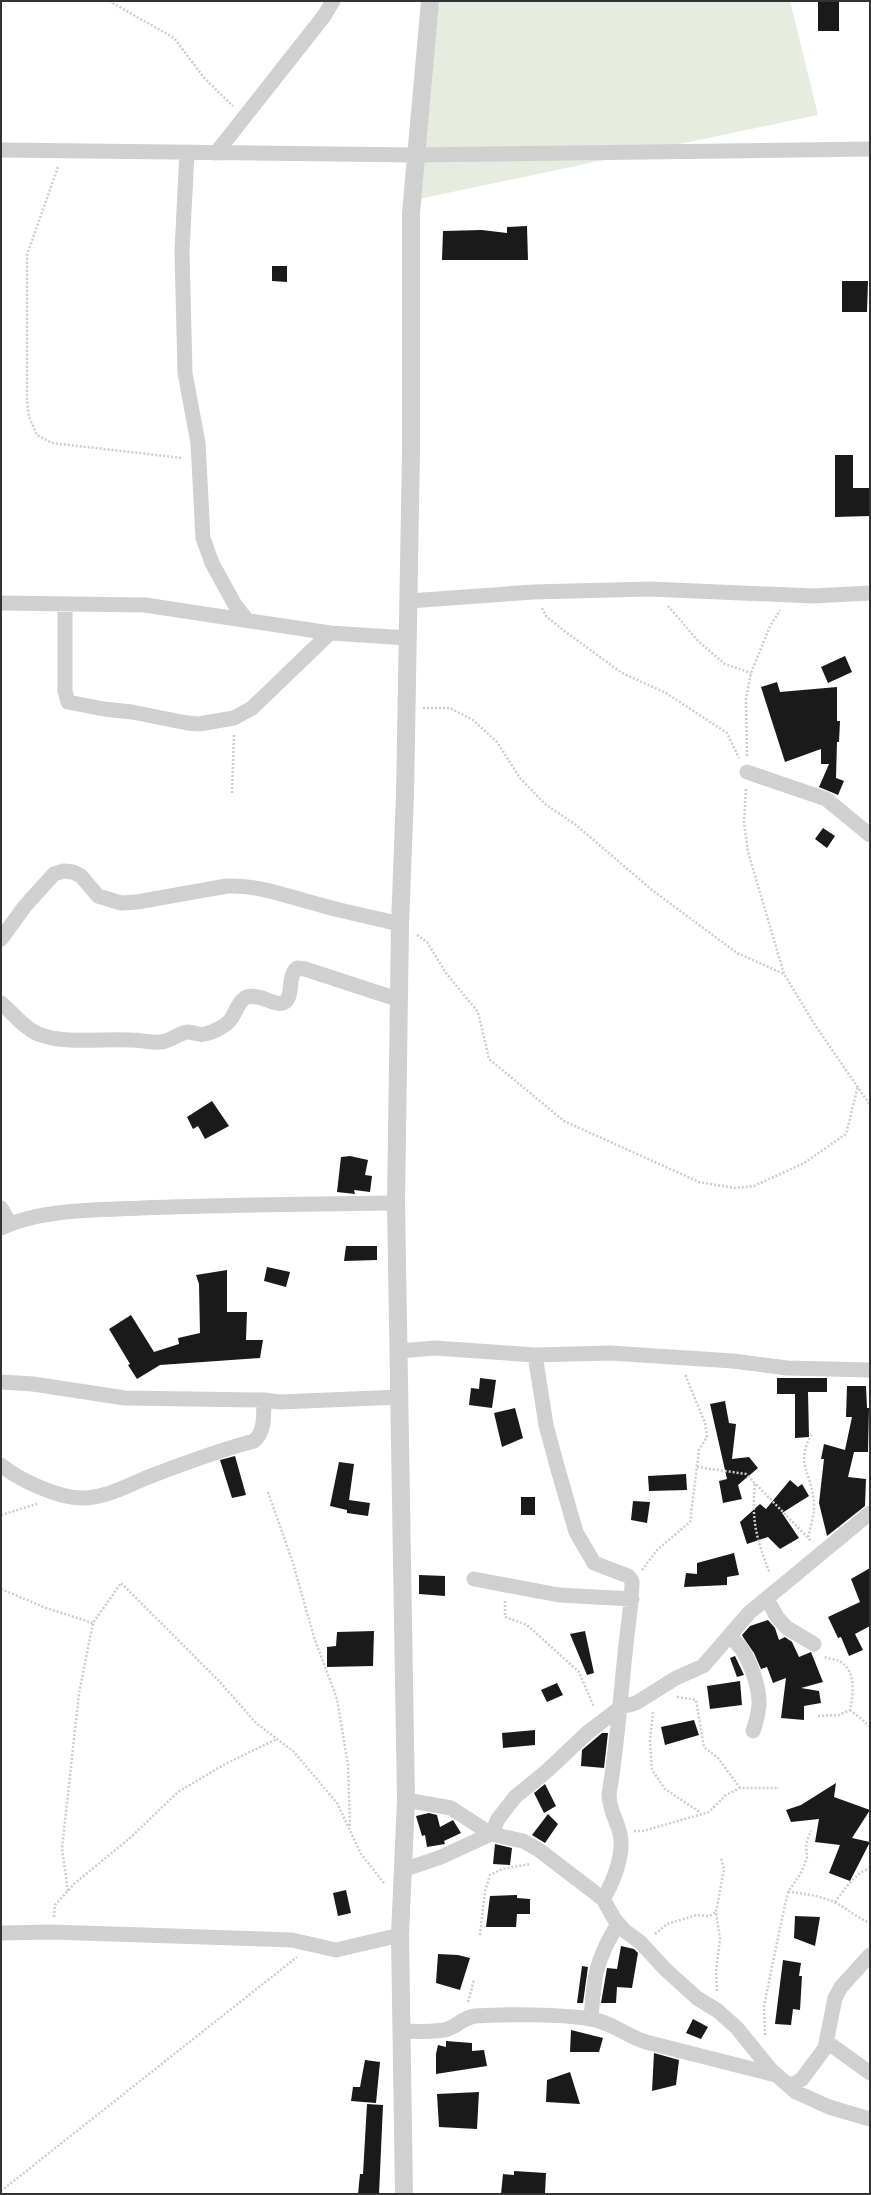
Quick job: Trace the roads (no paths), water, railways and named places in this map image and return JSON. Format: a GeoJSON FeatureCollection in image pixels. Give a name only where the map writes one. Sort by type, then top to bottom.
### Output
{"type":"FeatureCollection","features":[{"type":"Feature","properties":{"kind":"street"},"geometry":{"type":"LineString","coordinates":[[216,153],[244,115],[297,50],[333,1]]}},
{"type":"Feature","properties":{"kind":"street"},"geometry":{"type":"LineString","coordinates":[[404,2194],[400,1908],[406,1800],[396,1203],[400,924],[405,795],[409,601],[411,451],[410,255],[416,155],[430,1]]}},
{"type":"Feature","properties":{"kind":"street"},"geometry":{"type":"LineString","coordinates":[[1,150],[416,155],[870,150]]}},
{"type":"Feature","properties":{"kind":"street"},"geometry":{"type":"LineString","coordinates":[[187,152],[182,251],[185,372],[198,443],[201,523],[205,549],[235,605],[246,619]]}},
{"type":"Feature","properties":{"kind":"street"},"geometry":{"type":"LineString","coordinates":[[409,601],[533,592],[650,588],[813,596],[870,593]]}},
{"type":"Feature","properties":{"kind":"street"},"geometry":{"type":"LineString","coordinates":[[1,603],[145,605],[226,618],[246,619],[330,633],[408,638]]}},
{"type":"Feature","properties":{"kind":"street"},"geometry":{"type":"LineString","coordinates":[[65,605],[65,691],[68,702],[104,709],[132,712],[187,723],[199,724],[234,718],[252,708],[330,633]]}},
{"type":"Feature","properties":{"kind":"street"},"geometry":{"type":"LineString","coordinates":[[747,772],[826,799],[870,835]]}},
{"type":"Feature","properties":{"kind":"street"},"geometry":{"type":"LineString","coordinates":[[1,939],[25,906],[54,874],[64,871],[73,872],[81,876],[98,896],[121,903],[138,902],[227,886],[241,885],[262,887],[316,904],[400,924]]}},
{"type":"Feature","properties":{"kind":"street"},"geometry":{"type":"LineString","coordinates":[[1,1003],[31,1030],[40,1034],[74,1039],[160,1042],[168,1041],[183,1032],[205,1035],[231,1019],[241,1002],[247,997],[257,996],[279,1004],[284,1003],[287,1000],[294,971],[297,968],[305,969],[400,1000]]}},
{"type":"Feature","properties":{"kind":"street"},"geometry":{"type":"LineString","coordinates":[[1,1208],[5,1226],[81,1211],[207,1206],[396,1203]]}},
{"type":"Feature","properties":{"kind":"street"},"geometry":{"type":"LineString","coordinates":[[399,1351],[435,1348],[535,1355],[610,1353],[733,1361],[787,1368],[870,1370]]}},
{"type":"Feature","properties":{"kind":"street"},"geometry":{"type":"LineString","coordinates":[[535,1355],[546,1425],[576,1532],[594,1563],[628,1576],[632,1581],[632,1599],[626,1641],[621,1707],[609,1794],[609,1805],[620,1831],[619,1860],[616,1873],[603,1898]]}},
{"type":"Feature","properties":{"kind":"street"},"geometry":{"type":"LineString","coordinates":[[1,1382],[33,1384],[125,1398],[264,1400],[280,1402],[400,1397]]}},
{"type":"Feature","properties":{"kind":"street"},"geometry":{"type":"LineString","coordinates":[[1,1465],[11,1474],[64,1495],[81,1498],[105,1495],[214,1453],[254,1441],[259,1437],[262,1428],[264,1400]]}},
{"type":"Feature","properties":{"kind":"street"},"geometry":{"type":"LineString","coordinates":[[403,1870],[440,1857],[491,1834],[498,1819],[515,1797],[601,1722],[621,1707],[636,1703],[654,1690],[703,1666],[749,1613],[870,1513]]}},
{"type":"Feature","properties":{"kind":"street"},"geometry":{"type":"LineString","coordinates":[[474,1579],[559,1595],[632,1599]]}},
{"type":"Feature","properties":{"kind":"street"},"geometry":{"type":"LineString","coordinates":[[772,1594],[787,1628],[814,1644]]}},
{"type":"Feature","properties":{"kind":"street"},"geometry":{"type":"LineString","coordinates":[[728,1637],[738,1643],[744,1651],[756,1686],[759,1706],[753,1731]]}},
{"type":"Feature","properties":{"kind":"street"},"geometry":{"type":"LineString","coordinates":[[406,1800],[451,1808],[491,1834],[523,1841],[558,1864],[603,1898],[618,1924],[640,1942],[666,1970],[696,1998],[718,2011],[737,2028],[765,2062],[783,2080],[803,2096],[829,2107],[870,2119]]}},
{"type":"Feature","properties":{"kind":"street"},"geometry":{"type":"LineString","coordinates":[[590,2019],[594,1980],[599,1959],[606,1942],[618,1924]]}},
{"type":"Feature","properties":{"kind":"street"},"geometry":{"type":"LineString","coordinates":[[1,1934],[52,1932],[292,1940],[336,1950],[400,1935]]}},
{"type":"Feature","properties":{"kind":"street"},"geometry":{"type":"LineString","coordinates":[[402,2031],[448,2029],[461,2020],[474,2016],[541,2016],[590,2019],[610,2025],[631,2038],[796,2083],[802,2079],[827,2042],[835,1998],[841,1987],[870,1955]]}},
{"type":"Feature","properties":{"kind":"street"},"geometry":{"type":"LineString","coordinates":[[827,2042],[870,2073]]}}]}
